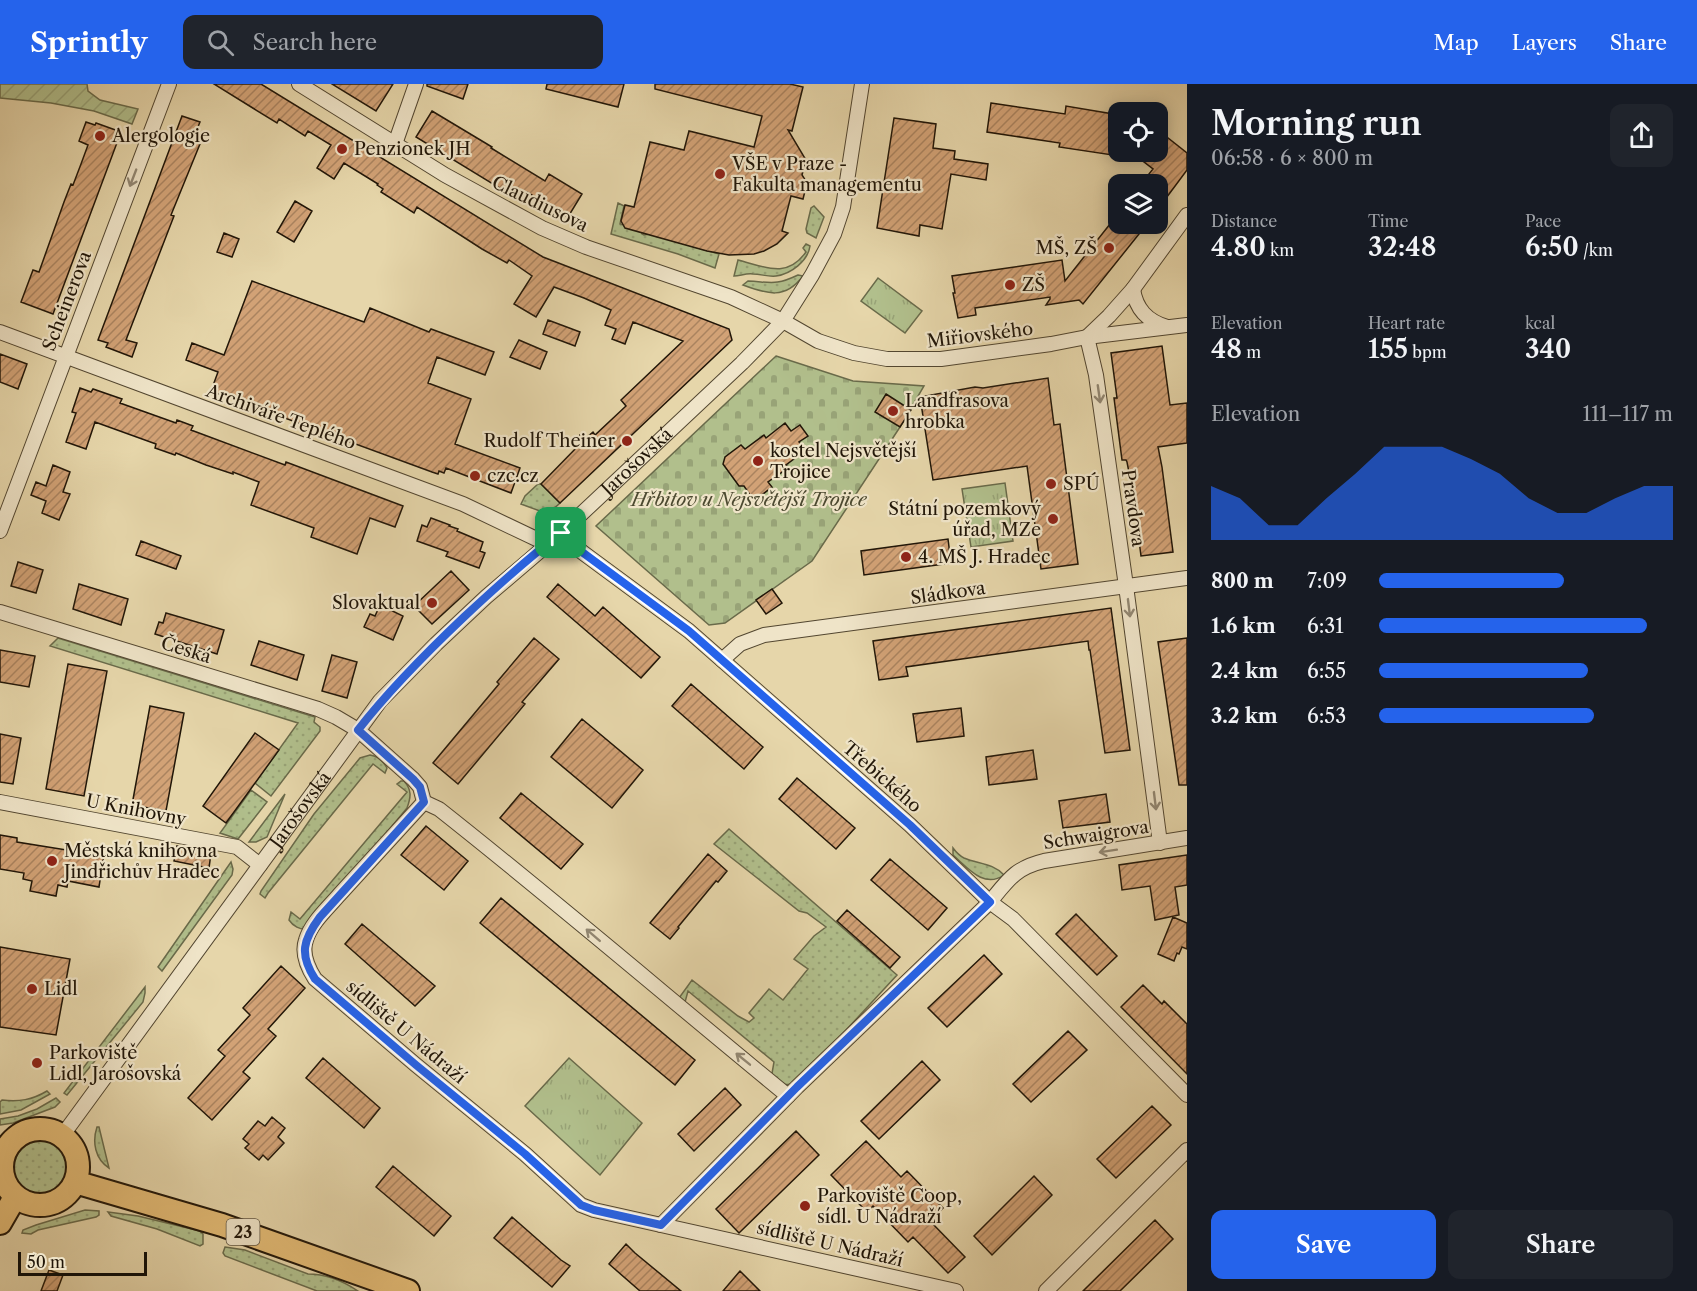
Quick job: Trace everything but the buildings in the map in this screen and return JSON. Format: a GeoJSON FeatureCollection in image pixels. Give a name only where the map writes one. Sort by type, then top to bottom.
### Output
{"type":"FeatureCollection","features":[{"type":"Feature","properties":{"kind":"main road"},"geometry":{"type":"LineString","coordinates":[[39,1129],[62,1136],[73,1149],[78,1165],[75,1182],[68,1194],[49,1204],[42,1205],[28,1204],[15,1197],[10,1192],[1,1171],[2,1154],[11,1142],[24,1132],[39,1129]]}},
{"type":"Feature","properties":{"kind":"main road","name":"23"},"geometry":{"type":"LineString","coordinates":[[75,1182],[222,1224],[408,1291]]}},
{"type":"Feature","properties":{"kind":"main road"},"geometry":{"type":"LineString","coordinates":[[0,1223],[15,1197]]}},
{"type":"Feature","properties":{"kind":"street","name":"Scheinerova"},"geometry":{"type":"LineString","coordinates":[[0,531],[169,84]]}},
{"type":"Feature","properties":{"kind":"street","name":"Claudiusova"},"geometry":{"type":"LineString","coordinates":[[298,84],[445,175],[542,228],[586,247],[730,297],[783,321]]}},
{"type":"Feature","properties":{"kind":"street"},"geometry":{"type":"LineString","coordinates":[[395,144],[416,84]]}},
{"type":"Feature","properties":{"kind":"street","name":"Jarošovská"},"geometry":{"type":"LineString","coordinates":[[62,1136],[380,701],[435,645],[486,597],[561,533],[742,363],[783,321],[818,265],[834,234],[843,207],[862,84]]}},
{"type":"Feature","properties":{"kind":"street"},"geometry":{"type":"LineString","coordinates":[[1086,337],[1109,316],[1132,289],[1187,215]]}},
{"type":"Feature","properties":{"kind":"street"},"geometry":{"type":"LineString","coordinates":[[1132,289],[1135,302],[1141,311],[1156,324],[1169,327]]}},
{"type":"Feature","properties":{"kind":"street","name":"Miřiovského"},"geometry":{"type":"LineString","coordinates":[[783,321],[818,340],[854,353],[887,359],[916,360],[1187,325]]}},
{"type":"Feature","properties":{"kind":"street","name":"Archiváře Teplého"},"geometry":{"type":"LineString","coordinates":[[0,332],[463,504],[547,544]]}},
{"type":"Feature","properties":{"kind":"street","name":"Pravdova"},"geometry":{"type":"LineString","coordinates":[[1086,337],[1095,366],[1160,843]]}},
{"type":"Feature","properties":{"kind":"street","name":"Třebického"},"geometry":{"type":"LineString","coordinates":[[561,533],[582,552],[689,631],[910,825],[990,902],[1014,919],[1187,1095]]}},
{"type":"Feature","properties":{"kind":"street","name":"Sládkova"},"geometry":{"type":"LineString","coordinates":[[722,660],[740,644],[764,635],[1187,578]]}},
{"type":"Feature","properties":{"kind":"street","name":"Česká"},"geometry":{"type":"LineString","coordinates":[[0,612],[318,709],[358,730]]}},
{"type":"Feature","properties":{"kind":"street"},"geometry":{"type":"LineString","coordinates":[[358,730],[413,779],[420,787],[424,802],[439,809],[522,875],[788,1096]]}},
{"type":"Feature","properties":{"kind":"street","name":"U Knihovny"},"geometry":{"type":"LineString","coordinates":[[0,802],[237,847],[260,865]]}},
{"type":"Feature","properties":{"kind":"street","name":"sídliště U Nádraží"},"geometry":{"type":"LineString","coordinates":[[424,802],[310,930],[304,948],[310,971],[315,979],[525,1154],[581,1205],[594,1210],[956,1291]]}},
{"type":"Feature","properties":{"kind":"street","name":"Schwaigrova"},"geometry":{"type":"LineString","coordinates":[[990,902],[1011,876],[1027,865],[1187,838]]}},
{"type":"Feature","properties":{"kind":"street"},"geometry":{"type":"LineString","coordinates":[[661,1225],[788,1096],[990,902]]}},
{"type":"Feature","properties":{"kind":"street"},"geometry":{"type":"LineString","coordinates":[[1046,1291],[1187,1150]]}},
{"type":"Feature","properties":{"kind":"green space"},"geometry":{"type":"Polygon","coordinates":[[[0,84],[87,84],[88,91],[100,100],[138,109],[132,124],[94,111],[51,103],[0,98],[0,84]]]}},
{"type":"Feature","properties":{"kind":"green space"},"geometry":{"type":"Polygon","coordinates":[[[618,203],[624,206],[620,224],[640,228],[644,235],[650,234],[719,254],[715,268],[678,254],[611,234],[618,203]]]}},
{"type":"Feature","properties":{"kind":"green space"},"geometry":{"type":"Polygon","coordinates":[[[814,206],[824,217],[816,238],[807,233],[806,229],[811,208],[814,206]]]}},
{"type":"Feature","properties":{"kind":"green space"},"geometry":{"type":"Polygon","coordinates":[[[806,244],[810,246],[806,257],[787,273],[773,276],[750,274],[734,276],[738,260],[766,268],[791,266],[806,252],[803,248],[806,244]]]}},
{"type":"Feature","properties":{"kind":"green space"},"geometry":{"type":"Polygon","coordinates":[[[798,275],[803,276],[796,284],[782,292],[760,291],[743,285],[748,281],[778,282],[798,275]]]}},
{"type":"Feature","properties":{"kind":"green space"},"geometry":{"type":"Polygon","coordinates":[[[878,278],[922,311],[905,333],[861,301],[878,278]]]}},
{"type":"Feature","properties":{"kind":"green space","name":"Hřbitov u Nejsvětější Trojice"},"geometry":{"type":"Polygon","coordinates":[[[776,356],[853,381],[924,386],[900,427],[812,561],[725,623],[709,625],[596,526],[776,356]]]}},
{"type":"Feature","properties":{"kind":"green space"},"geometry":{"type":"Polygon","coordinates":[[[1005,483],[1013,541],[971,547],[962,489],[1005,483]]]}},
{"type":"Feature","properties":{"kind":"green space"},"geometry":{"type":"Polygon","coordinates":[[[541,484],[560,503],[548,514],[521,504],[525,496],[541,484]]]}},
{"type":"Feature","properties":{"kind":"green space"},"geometry":{"type":"Polygon","coordinates":[[[58,638],[315,717],[314,722],[320,727],[320,731],[271,796],[255,783],[298,723],[50,646],[58,638]]]}},
{"type":"Feature","properties":{"kind":"green space"},"geometry":{"type":"Polygon","coordinates":[[[370,755],[384,763],[387,768],[385,773],[373,764],[265,898],[260,894],[261,891],[314,814],[360,758],[370,755]]]}},
{"type":"Feature","properties":{"kind":"green space"},"geometry":{"type":"Polygon","coordinates":[[[401,781],[407,784],[410,791],[407,808],[307,929],[295,926],[289,920],[291,912],[300,919],[407,792],[397,784],[401,781]]]}},
{"type":"Feature","properties":{"kind":"green space"},"geometry":{"type":"Polygon","coordinates":[[[251,790],[267,802],[238,839],[220,833],[251,790]]]}},
{"type":"Feature","properties":{"kind":"green space"},"geometry":{"type":"Polygon","coordinates":[[[285,794],[267,837],[256,842],[249,842],[285,794]]]}},
{"type":"Feature","properties":{"kind":"green space"},"geometry":{"type":"Polygon","coordinates":[[[729,829],[897,975],[794,1084],[784,1084],[771,1079],[774,1062],[688,991],[684,1006],[679,998],[692,980],[749,1022],[754,1018],[749,1013],[769,989],[783,1000],[808,969],[794,959],[814,936],[826,927],[807,913],[799,911],[714,844],[729,829]]]}},
{"type":"Feature","properties":{"kind":"green space"},"geometry":{"type":"Polygon","coordinates":[[[953,848],[964,858],[990,866],[1004,875],[990,880],[977,875],[953,855],[953,848]]]}},
{"type":"Feature","properties":{"kind":"green space"},"geometry":{"type":"Polygon","coordinates":[[[231,862],[232,875],[162,971],[158,967],[231,862]]]}},
{"type":"Feature","properties":{"kind":"green space"},"geometry":{"type":"Polygon","coordinates":[[[145,987],[143,1002],[67,1095],[64,1093],[145,987]]]}},
{"type":"Feature","properties":{"kind":"green space"},"geometry":{"type":"Polygon","coordinates":[[[569,1058],[642,1123],[600,1175],[525,1106],[569,1058]]]}},
{"type":"Feature","properties":{"kind":"green space"},"geometry":{"type":"Polygon","coordinates":[[[47,1091],[50,1094],[21,1110],[0,1114],[2,1100],[25,1100],[47,1091]]]}},
{"type":"Feature","properties":{"kind":"green space"},"geometry":{"type":"Polygon","coordinates":[[[56,1098],[60,1102],[55,1107],[13,1123],[0,1125],[0,1119],[18,1116],[37,1109],[56,1098]]]}},
{"type":"Feature","properties":{"kind":"green space"},"geometry":{"type":"Polygon","coordinates":[[[97,1127],[99,1127],[109,1168],[101,1160],[96,1150],[97,1127]]]}},
{"type":"Feature","properties":{"kind":"green space"},"geometry":{"type":"Polygon","coordinates":[[[36,1141],[46,1141],[56,1145],[64,1153],[68,1168],[64,1183],[56,1191],[46,1195],[36,1195],[26,1191],[18,1183],[14,1173],[14,1163],[18,1153],[26,1145],[36,1141]]]}},
{"type":"Feature","properties":{"kind":"green space"},"geometry":{"type":"Polygon","coordinates":[[[85,1210],[99,1211],[99,1215],[38,1230],[31,1234],[22,1233],[23,1230],[36,1225],[85,1210]]]}},
{"type":"Feature","properties":{"kind":"green space"},"geometry":{"type":"Polygon","coordinates":[[[108,1212],[138,1216],[200,1231],[203,1234],[203,1244],[200,1246],[157,1229],[111,1216],[108,1212]]]}},
{"type":"Feature","properties":{"kind":"green space"},"geometry":{"type":"Polygon","coordinates":[[[225,1247],[245,1250],[308,1274],[334,1279],[358,1291],[317,1291],[225,1256],[223,1253],[225,1247]]]}},
{"type":"Feature","properties":{"kind":"place","name":"Alergologie"},"geometry":{"type":"Point","coordinates":[100,136]}},
{"type":"Feature","properties":{"kind":"place","name":"Penzionek JH"},"geometry":{"type":"Point","coordinates":[342,149]}},
{"type":"Feature","properties":{"kind":"place","name":"VŠE v Praze - Fakulta managementu"},"geometry":{"type":"Point","coordinates":[720,174]}},
{"type":"Feature","properties":{"kind":"place","name":"MŠ, ZŠ"},"geometry":{"type":"Point","coordinates":[1109,248]}},
{"type":"Feature","properties":{"kind":"place","name":"ZŠ"},"geometry":{"type":"Point","coordinates":[1010,285]}},
{"type":"Feature","properties":{"kind":"place","name":"Landfrasova hrobka"},"geometry":{"type":"Point","coordinates":[893,411]}},
{"type":"Feature","properties":{"kind":"place","name":"Rudolf Theiner"},"geometry":{"type":"Point","coordinates":[627,441]}},
{"type":"Feature","properties":{"kind":"place","name":"kostel Nejsvětější Trojice"},"geometry":{"type":"Point","coordinates":[758,461]}},
{"type":"Feature","properties":{"kind":"place","name":"czc.cz"},"geometry":{"type":"Point","coordinates":[475,476]}},
{"type":"Feature","properties":{"kind":"place","name":"SPÚ"},"geometry":{"type":"Point","coordinates":[1051,484]}},
{"type":"Feature","properties":{"kind":"place","name":"Státní pozemkový úřad, MZe"},"geometry":{"type":"Point","coordinates":[1053,519]}},
{"type":"Feature","properties":{"kind":"place","name":"4. MŠ J. Hradec"},"geometry":{"type":"Point","coordinates":[906,557]}},
{"type":"Feature","properties":{"kind":"place","name":"Slovaktual"},"geometry":{"type":"Point","coordinates":[432,603]}},
{"type":"Feature","properties":{"kind":"place","name":"Městská knihovna Jindřichův Hradec"},"geometry":{"type":"Point","coordinates":[52,861]}},
{"type":"Feature","properties":{"kind":"place","name":"Lidl"},"geometry":{"type":"Point","coordinates":[32,989]}},
{"type":"Feature","properties":{"kind":"place","name":"Parkoviště Lidl, Jarošovská"},"geometry":{"type":"Point","coordinates":[37,1063]}},
{"type":"Feature","properties":{"kind":"place","name":"Parkoviště Coop, sídl. U Nádraží"},"geometry":{"type":"Point","coordinates":[805,1206]}},
{"type":"Feature","properties":{"kind":"route"},"geometry":{"type":"LineString","coordinates":[[561,533],[582,552],[689,631],[910,825],[990,902],[797,1087],[661,1225],[581,1205],[525,1154],[315,979],[305,956],[305,941],[320,917],[424,802],[420,787],[413,779],[358,730],[380,701],[435,645],[486,597],[561,533]]}}]}
